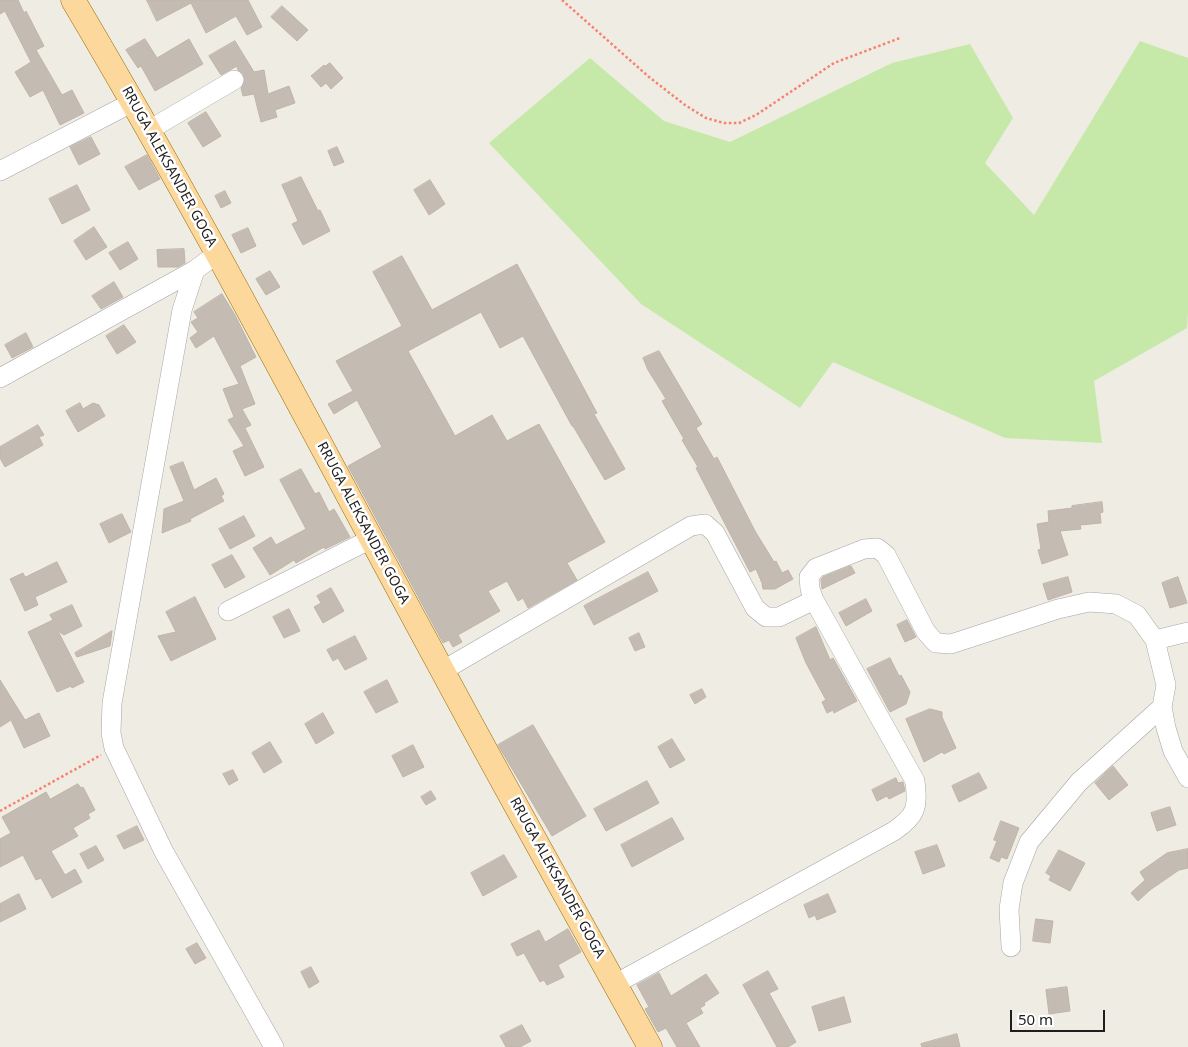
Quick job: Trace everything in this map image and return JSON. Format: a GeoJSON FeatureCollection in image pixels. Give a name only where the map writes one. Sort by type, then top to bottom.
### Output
{"type":"FeatureCollection","features":[{"type":"Feature","properties":{"kind":"main road","name":"RRUGA ALEKSANDER GOGA"},"geometry":{"type":"LineString","coordinates":[[73,0],[218,253],[442,671],[650,1047]]}},
{"type":"Feature","properties":{"kind":"street"},"geometry":{"type":"LineString","coordinates":[[149,130],[234,80]]}},
{"type":"Feature","properties":{"kind":"street"},"geometry":{"type":"LineString","coordinates":[[0,171],[133,102]]}},
{"type":"Feature","properties":{"kind":"street"},"geometry":{"type":"LineString","coordinates":[[0,378],[195,270],[218,253]]}},
{"type":"Feature","properties":{"kind":"street"},"geometry":{"type":"LineString","coordinates":[[195,270],[182,310],[112,702],[111,733],[114,748],[164,852],[274,1047]]}},
{"type":"Feature","properties":{"kind":"street"},"geometry":{"type":"LineString","coordinates":[[442,671],[691,526],[705,524],[715,533],[756,608],[766,617],[780,617],[814,600]]}},
{"type":"Feature","properties":{"kind":"street"},"geometry":{"type":"LineString","coordinates":[[228,611],[371,539]]}},
{"type":"Feature","properties":{"kind":"street"},"geometry":{"type":"LineString","coordinates":[[615,984],[894,831],[908,821],[913,813],[917,804],[915,781],[810,590],[809,578],[816,568],[864,549],[877,548],[886,555],[926,632],[936,643],[951,644],[1058,608],[1089,602],[1116,604],[1136,615],[1155,640],[1166,685],[1162,707],[1166,728],[1173,750],[1188,778]]}},
{"type":"Feature","properties":{"kind":"street"},"geometry":{"type":"LineString","coordinates":[[1155,640],[1188,632]]}},
{"type":"Feature","properties":{"kind":"street"},"geometry":{"type":"LineString","coordinates":[[1011,947],[1009,909],[1013,883],[1029,842],[1079,782],[1162,707]]}},
{"type":"Feature","properties":{"kind":"path"},"geometry":{"type":"LineString","coordinates":[[562,0],[671,94],[706,118],[724,123],[739,123],[756,115],[834,63],[900,38]]}},
{"type":"Feature","properties":{"kind":"path"},"geometry":{"type":"LineString","coordinates":[[0,811],[114,748]]}},
{"type":"Feature","properties":{"kind":"green space"},"geometry":{"type":"Polygon","coordinates":[[[1140,41],[1188,58],[1187,328],[1094,381],[1102,443],[1005,438],[833,362],[800,408],[641,304],[489,143],[590,58],[664,121],[730,142],[892,63],[970,44],[1013,118],[985,163],[1034,215],[1140,41]]]}},
{"type":"Feature","properties":{"kind":"building"},"geometry":{"type":"Polygon","coordinates":[[[0,0],[18,0],[24,13],[26,11],[44,46],[36,50],[62,95],[72,90],[84,113],[60,125],[43,90],[30,97],[15,72],[31,62],[5,11],[0,14],[0,0]]]}},
{"type":"Feature","properties":{"kind":"building"},"geometry":{"type":"Polygon","coordinates":[[[147,0],[248,0],[262,27],[247,35],[236,16],[206,33],[191,3],[157,21],[147,0]]]}},
{"type":"Feature","properties":{"kind":"building"},"geometry":{"type":"Polygon","coordinates":[[[282,6],[308,30],[297,41],[271,17],[282,6]]]}},
{"type":"Feature","properties":{"kind":"building"},"geometry":{"type":"Polygon","coordinates":[[[145,39],[157,58],[189,39],[203,64],[155,91],[141,66],[138,68],[126,50],[145,39]]]}},
{"type":"Feature","properties":{"kind":"building"},"geometry":{"type":"Polygon","coordinates":[[[235,41],[254,72],[264,70],[268,94],[289,86],[295,103],[275,110],[277,117],[261,122],[254,94],[243,96],[241,88],[245,80],[237,66],[221,75],[209,56],[235,41]]]}},
{"type":"Feature","properties":{"kind":"building"},"geometry":{"type":"Polygon","coordinates":[[[330,63],[343,78],[331,89],[326,83],[321,87],[311,76],[324,65],[330,63]]]}},
{"type":"Feature","properties":{"kind":"building"},"geometry":{"type":"Polygon","coordinates":[[[206,112],[221,136],[203,147],[188,123],[206,112]]]}},
{"type":"Feature","properties":{"kind":"building"},"geometry":{"type":"Polygon","coordinates":[[[91,137],[100,154],[79,165],[70,147],[91,137]]]}},
{"type":"Feature","properties":{"kind":"building"},"geometry":{"type":"Polygon","coordinates":[[[337,147],[344,162],[334,166],[328,151],[337,147]]]}},
{"type":"Feature","properties":{"kind":"building"},"geometry":{"type":"Polygon","coordinates":[[[147,155],[160,179],[139,190],[125,167],[147,155]]]}},
{"type":"Feature","properties":{"kind":"building"},"geometry":{"type":"Polygon","coordinates":[[[301,177],[330,231],[303,245],[292,224],[298,221],[282,185],[301,177]]]}},
{"type":"Feature","properties":{"kind":"building"},"geometry":{"type":"Polygon","coordinates":[[[430,180],[445,204],[429,215],[414,190],[430,180]]]}},
{"type":"Feature","properties":{"kind":"building"},"geometry":{"type":"Polygon","coordinates":[[[77,185],[90,210],[62,224],[49,199],[77,185]]]}},
{"type":"Feature","properties":{"kind":"building"},"geometry":{"type":"Polygon","coordinates":[[[225,191],[231,203],[221,208],[215,196],[225,191]]]}},
{"type":"Feature","properties":{"kind":"building"},"geometry":{"type":"Polygon","coordinates":[[[94,227],[107,247],[86,260],[74,241],[94,227]]]}},
{"type":"Feature","properties":{"kind":"building"},"geometry":{"type":"Polygon","coordinates":[[[248,228],[256,246],[241,253],[232,235],[248,228]]]}},
{"type":"Feature","properties":{"kind":"building"},"geometry":{"type":"Polygon","coordinates":[[[128,242],[138,259],[120,270],[109,253],[128,242]]]}},
{"type":"Feature","properties":{"kind":"building"},"geometry":{"type":"Polygon","coordinates":[[[184,249],[185,263],[178,267],[158,267],[157,250],[184,249]]]}},
{"type":"Feature","properties":{"kind":"building"},"geometry":{"type":"Polygon","coordinates":[[[402,256],[432,310],[517,264],[597,413],[594,414],[625,469],[605,480],[572,426],[523,336],[500,348],[481,312],[408,351],[455,436],[492,415],[507,441],[539,424],[605,542],[567,563],[577,580],[528,608],[523,598],[518,601],[507,581],[488,591],[500,611],[458,635],[462,642],[453,647],[449,640],[443,643],[348,466],[382,447],[357,400],[334,414],[328,404],[353,391],[336,361],[402,326],[373,272],[402,256]]]}},
{"type":"Feature","properties":{"kind":"building"},"geometry":{"type":"Polygon","coordinates":[[[270,271],[280,287],[266,295],[256,279],[270,271]]]}},
{"type":"Feature","properties":{"kind":"building"},"geometry":{"type":"Polygon","coordinates":[[[114,282],[123,297],[101,309],[92,296],[114,282]]]}},
{"type":"Feature","properties":{"kind":"building"},"geometry":{"type":"Polygon","coordinates":[[[222,294],[256,357],[240,366],[255,404],[242,409],[251,425],[245,428],[264,467],[245,476],[233,451],[244,446],[228,420],[234,417],[223,389],[239,384],[214,336],[196,348],[190,338],[198,332],[191,322],[198,318],[194,312],[222,294]]]}},
{"type":"Feature","properties":{"kind":"building"},"geometry":{"type":"Polygon","coordinates":[[[124,325],[136,342],[117,354],[106,336],[124,325]]]}},
{"type":"Feature","properties":{"kind":"building"},"geometry":{"type":"Polygon","coordinates":[[[26,333],[33,347],[12,358],[5,345],[26,333]]]}},
{"type":"Feature","properties":{"kind":"building"},"geometry":{"type":"Polygon","coordinates":[[[659,351],[702,424],[696,428],[714,459],[717,457],[755,531],[782,573],[788,570],[793,579],[775,589],[763,589],[756,569],[750,572],[696,468],[698,467],[682,440],[684,439],[662,401],[666,399],[648,370],[643,358],[659,351]]]}},
{"type":"Feature","properties":{"kind":"building"},"geometry":{"type":"Polygon","coordinates":[[[80,403],[83,409],[93,403],[99,405],[105,416],[78,432],[66,411],[80,403]]]}},
{"type":"Feature","properties":{"kind":"building"},"geometry":{"type":"Polygon","coordinates":[[[38,425],[44,435],[39,437],[43,445],[5,467],[0,458],[0,447],[38,425]]]}},
{"type":"Feature","properties":{"kind":"building"},"geometry":{"type":"Polygon","coordinates":[[[183,462],[194,490],[216,478],[224,494],[221,496],[224,501],[190,519],[191,521],[162,533],[164,509],[184,501],[170,467],[183,462]]]}},
{"type":"Feature","properties":{"kind":"building"},"geometry":{"type":"Polygon","coordinates":[[[301,469],[315,494],[319,492],[329,512],[334,509],[350,537],[325,549],[324,547],[296,563],[294,560],[270,575],[253,548],[271,537],[276,545],[306,529],[280,480],[301,469]]]}},
{"type":"Feature","properties":{"kind":"building"},"geometry":{"type":"Polygon","coordinates":[[[1102,502],[1101,523],[1080,525],[1081,529],[1060,531],[1068,555],[1042,564],[1038,550],[1041,549],[1037,524],[1049,522],[1048,511],[1102,502]]]}},
{"type":"Feature","properties":{"kind":"building"},"geometry":{"type":"Polygon","coordinates":[[[122,514],[131,532],[109,543],[100,524],[122,514]]]}},
{"type":"Feature","properties":{"kind":"building"},"geometry":{"type":"Polygon","coordinates":[[[244,516],[255,536],[230,549],[219,529],[244,516]]]}},
{"type":"Feature","properties":{"kind":"building"},"geometry":{"type":"Polygon","coordinates":[[[232,555],[245,577],[225,588],[212,565],[232,555]]]}},
{"type":"Feature","properties":{"kind":"building"},"geometry":{"type":"Polygon","coordinates":[[[57,562],[67,582],[35,597],[38,605],[25,611],[10,579],[23,573],[25,577],[57,562]]]}},
{"type":"Feature","properties":{"kind":"building"},"geometry":{"type":"Polygon","coordinates":[[[851,566],[855,573],[822,589],[821,580],[823,577],[851,566]]]}},
{"type":"Feature","properties":{"kind":"building"},"geometry":{"type":"Polygon","coordinates":[[[648,572],[658,591],[594,625],[584,606],[648,572]]]}},
{"type":"Feature","properties":{"kind":"building"},"geometry":{"type":"Polygon","coordinates":[[[1068,577],[1072,592],[1048,600],[1043,584],[1068,577]]]}},
{"type":"Feature","properties":{"kind":"building"},"geometry":{"type":"Polygon","coordinates":[[[1178,577],[1187,603],[1170,608],[1162,583],[1178,577]]]}},
{"type":"Feature","properties":{"kind":"building"},"geometry":{"type":"Polygon","coordinates":[[[331,588],[344,611],[323,623],[314,607],[321,603],[317,596],[331,588]]]}},
{"type":"Feature","properties":{"kind":"building"},"geometry":{"type":"Polygon","coordinates":[[[195,597],[216,639],[171,661],[158,636],[176,632],[166,612],[195,597]]]}},
{"type":"Feature","properties":{"kind":"building"},"geometry":{"type":"Polygon","coordinates":[[[866,599],[872,611],[846,626],[839,613],[866,599]]]}},
{"type":"Feature","properties":{"kind":"building"},"geometry":{"type":"Polygon","coordinates":[[[72,605],[82,626],[64,635],[58,631],[84,682],[57,692],[28,632],[53,620],[50,615],[72,605]]]}},
{"type":"Feature","properties":{"kind":"building"},"geometry":{"type":"Polygon","coordinates":[[[289,609],[300,631],[284,638],[273,617],[289,609]]]}},
{"type":"Feature","properties":{"kind":"building"},"geometry":{"type":"Polygon","coordinates":[[[907,620],[916,637],[905,642],[897,625],[907,620]]]}},
{"type":"Feature","properties":{"kind":"building"},"geometry":{"type":"Polygon","coordinates":[[[816,627],[830,660],[833,658],[857,701],[834,713],[833,710],[827,713],[822,702],[826,700],[806,663],[796,638],[816,627]]]}},
{"type":"Feature","properties":{"kind":"building"},"geometry":{"type":"Polygon","coordinates":[[[112,631],[110,646],[77,657],[75,653],[112,631]]]}},
{"type":"Feature","properties":{"kind":"building"},"geometry":{"type":"Polygon","coordinates":[[[639,633],[645,647],[635,651],[629,638],[639,633]]]}},
{"type":"Feature","properties":{"kind":"building"},"geometry":{"type":"Polygon","coordinates":[[[355,636],[367,659],[345,670],[338,658],[333,661],[327,650],[355,636]]]}},
{"type":"Feature","properties":{"kind":"building"},"geometry":{"type":"Polygon","coordinates":[[[890,658],[910,692],[906,704],[890,712],[867,669],[890,658]]]}},
{"type":"Feature","properties":{"kind":"building"},"geometry":{"type":"Polygon","coordinates":[[[0,680],[25,720],[39,713],[50,736],[24,748],[11,720],[0,727],[0,680]]]}},
{"type":"Feature","properties":{"kind":"building"},"geometry":{"type":"Polygon","coordinates":[[[387,680],[398,702],[376,713],[364,692],[387,680]]]}},
{"type":"Feature","properties":{"kind":"building"},"geometry":{"type":"Polygon","coordinates":[[[702,689],[706,697],[695,704],[690,695],[702,689]]]}},
{"type":"Feature","properties":{"kind":"building"},"geometry":{"type":"Polygon","coordinates":[[[930,709],[942,712],[942,717],[956,748],[944,754],[942,752],[924,762],[906,719],[930,709]]]}},
{"type":"Feature","properties":{"kind":"building"},"geometry":{"type":"Polygon","coordinates":[[[323,713],[334,733],[316,744],[305,724],[323,713]]]}},
{"type":"Feature","properties":{"kind":"building"},"geometry":{"type":"Polygon","coordinates":[[[533,725],[586,816],[552,836],[498,745],[533,725]]]}},
{"type":"Feature","properties":{"kind":"building"},"geometry":{"type":"Polygon","coordinates":[[[672,739],[685,760],[670,768],[658,747],[672,739]]]}},
{"type":"Feature","properties":{"kind":"building"},"geometry":{"type":"Polygon","coordinates":[[[270,742],[282,762],[264,773],[252,753],[270,742]]]}},
{"type":"Feature","properties":{"kind":"building"},"geometry":{"type":"Polygon","coordinates":[[[413,745],[424,767],[403,777],[392,756],[413,745]]]}},
{"type":"Feature","properties":{"kind":"building"},"geometry":{"type":"Polygon","coordinates":[[[1113,766],[1128,785],[1109,800],[1095,783],[1113,766]]]}},
{"type":"Feature","properties":{"kind":"building"},"geometry":{"type":"Polygon","coordinates":[[[233,770],[238,780],[229,785],[223,774],[233,770]]]}},
{"type":"Feature","properties":{"kind":"building"},"geometry":{"type":"Polygon","coordinates":[[[979,773],[987,788],[959,802],[952,786],[979,773]]]}},
{"type":"Feature","properties":{"kind":"building"},"geometry":{"type":"Polygon","coordinates":[[[896,778],[898,783],[903,782],[905,791],[889,799],[887,796],[877,801],[872,790],[896,778]]]}},
{"type":"Feature","properties":{"kind":"building"},"geometry":{"type":"Polygon","coordinates":[[[647,781],[659,803],[606,831],[594,809],[647,781]]]}},
{"type":"Feature","properties":{"kind":"building"},"geometry":{"type":"Polygon","coordinates":[[[78,784],[81,788],[83,787],[95,810],[88,814],[90,818],[73,828],[78,836],[51,851],[65,875],[75,869],[82,882],[52,898],[41,878],[36,880],[23,855],[0,867],[0,839],[11,833],[2,817],[46,792],[50,799],[78,784]]]}},
{"type":"Feature","properties":{"kind":"building"},"geometry":{"type":"Polygon","coordinates":[[[431,791],[436,799],[426,805],[421,797],[431,791]]]}},
{"type":"Feature","properties":{"kind":"building"},"geometry":{"type":"Polygon","coordinates":[[[1170,807],[1176,825],[1157,831],[1151,813],[1170,807]]]}},
{"type":"Feature","properties":{"kind":"building"},"geometry":{"type":"Polygon","coordinates":[[[672,818],[684,839],[632,867],[621,845],[672,818]]]}},
{"type":"Feature","properties":{"kind":"building"},"geometry":{"type":"Polygon","coordinates":[[[1001,821],[1019,828],[1007,859],[1001,857],[999,862],[990,858],[997,841],[994,840],[1001,821]]]}},
{"type":"Feature","properties":{"kind":"building"},"geometry":{"type":"Polygon","coordinates":[[[137,826],[144,840],[124,849],[117,836],[137,826]]]}},
{"type":"Feature","properties":{"kind":"building"},"geometry":{"type":"Polygon","coordinates":[[[937,845],[945,866],[923,874],[915,852],[937,845]]]}},
{"type":"Feature","properties":{"kind":"building"},"geometry":{"type":"Polygon","coordinates":[[[96,846],[104,860],[88,869],[80,854],[96,846]]]}},
{"type":"Feature","properties":{"kind":"building"},"geometry":{"type":"Polygon","coordinates":[[[1188,849],[1188,868],[1179,870],[1150,890],[1138,901],[1131,893],[1145,880],[1140,872],[1167,853],[1188,849]]]}},
{"type":"Feature","properties":{"kind":"building"},"geometry":{"type":"Polygon","coordinates":[[[1059,850],[1085,863],[1070,891],[1049,880],[1051,876],[1046,873],[1059,850]]]}},
{"type":"Feature","properties":{"kind":"building"},"geometry":{"type":"Polygon","coordinates":[[[504,855],[517,877],[483,896],[471,873],[504,855]]]}},
{"type":"Feature","properties":{"kind":"building"},"geometry":{"type":"Polygon","coordinates":[[[19,894],[26,909],[0,922],[0,904],[19,894]]]}},
{"type":"Feature","properties":{"kind":"building"},"geometry":{"type":"Polygon","coordinates":[[[828,894],[836,912],[817,920],[815,915],[809,918],[804,905],[828,894]]]}},
{"type":"Feature","properties":{"kind":"building"},"geometry":{"type":"Polygon","coordinates":[[[1036,919],[1053,921],[1050,943],[1033,941],[1036,919]]]}},
{"type":"Feature","properties":{"kind":"building"},"geometry":{"type":"Polygon","coordinates":[[[568,929],[581,952],[558,965],[564,977],[547,985],[544,980],[540,982],[524,953],[517,956],[511,944],[539,930],[545,942],[568,929]]]}},
{"type":"Feature","properties":{"kind":"building"},"geometry":{"type":"Polygon","coordinates":[[[197,943],[206,958],[195,964],[186,949],[197,943]]]}},
{"type":"Feature","properties":{"kind":"building"},"geometry":{"type":"Polygon","coordinates":[[[311,967],[319,982],[309,988],[301,972],[311,967]]]}},
{"type":"Feature","properties":{"kind":"building"},"geometry":{"type":"Polygon","coordinates":[[[768,971],[778,989],[769,993],[796,1042],[788,1047],[777,1047],[743,985],[768,971]]]}},
{"type":"Feature","properties":{"kind":"building"},"geometry":{"type":"Polygon","coordinates":[[[659,973],[671,996],[706,974],[719,993],[700,1008],[703,1013],[686,1023],[700,1047],[677,1047],[666,1028],[658,1032],[645,1009],[649,1007],[637,985],[659,973]]]}},
{"type":"Feature","properties":{"kind":"building"},"geometry":{"type":"Polygon","coordinates":[[[1067,987],[1070,1011],[1049,1014],[1046,990],[1067,987]]]}},
{"type":"Feature","properties":{"kind":"building"},"geometry":{"type":"Polygon","coordinates":[[[844,997],[851,1022],[819,1031],[812,1007],[844,997]]]}},
{"type":"Feature","properties":{"kind":"building"},"geometry":{"type":"Polygon","coordinates":[[[522,1025],[531,1041],[520,1047],[506,1047],[500,1036],[522,1025]]]}},
{"type":"Feature","properties":{"kind":"building"},"geometry":{"type":"Polygon","coordinates":[[[957,1034],[960,1047],[922,1047],[921,1044],[957,1034]]]}}]}
